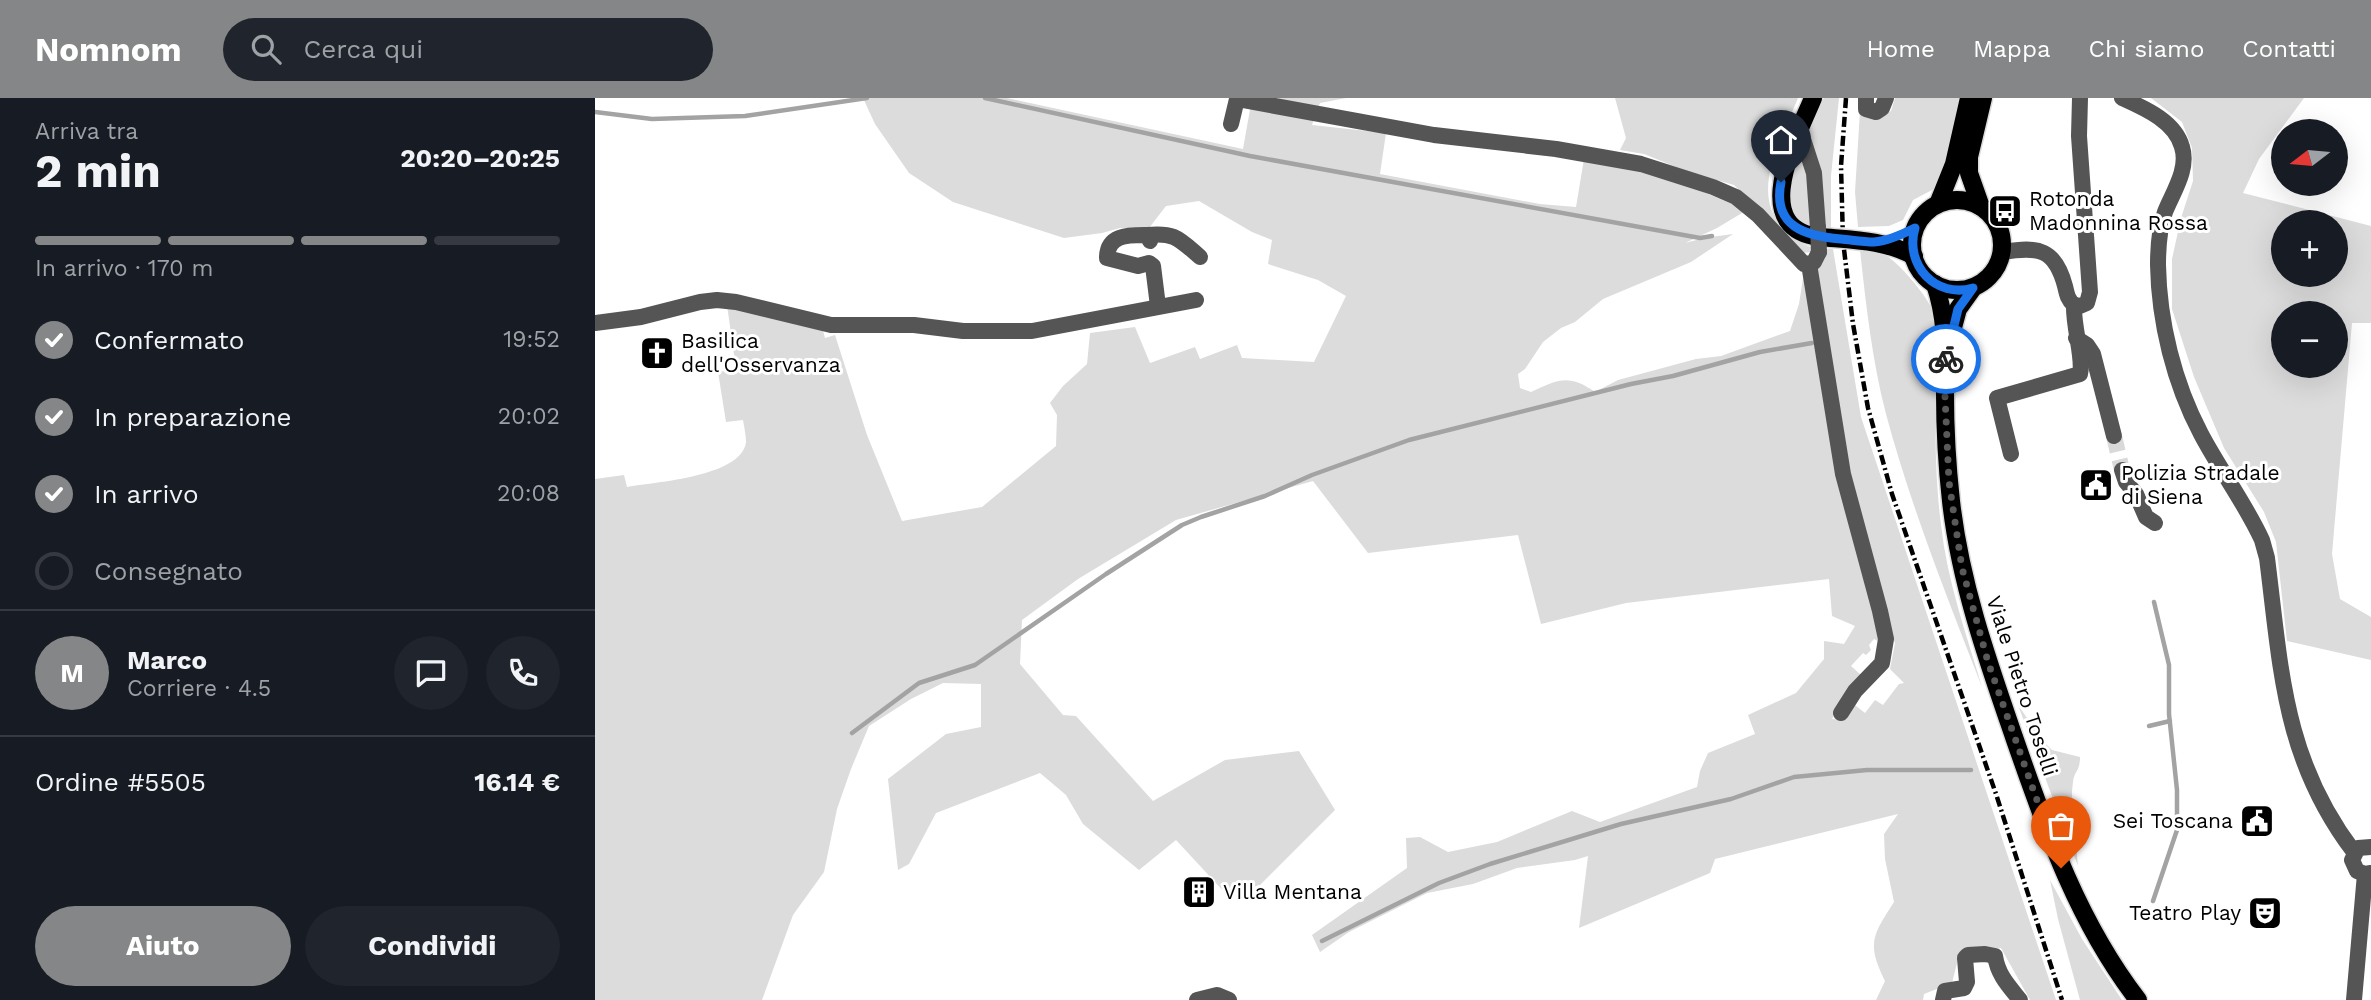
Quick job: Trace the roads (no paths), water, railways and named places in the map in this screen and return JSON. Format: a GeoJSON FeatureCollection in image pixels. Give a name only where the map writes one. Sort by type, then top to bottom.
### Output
{"type":"FeatureCollection","features":[{"type":"Feature","properties":{"kind":"main road"},"geometry":{"type":"LineString","coordinates":[[1813,98],[1780,188],[1782,205],[1788,219],[1800,231],[1813,236],[1875,242],[1914,256]]}},
{"type":"Feature","properties":{"kind":"main road"},"geometry":{"type":"LineString","coordinates":[[1938,204],[1954,164],[1969,98]]}},
{"type":"Feature","properties":{"kind":"main road"},"geometry":{"type":"LineString","coordinates":[[1983,98],[1969,157],[1969,173],[1981,207],[1999,228],[2003,252]]}},
{"type":"Feature","properties":{"kind":"main road"},"geometry":{"type":"LineString","coordinates":[[1914,256],[1912,242],[1915,228],[1924,212],[1938,204],[1957,201],[1981,207]]}},
{"type":"Feature","properties":{"kind":"main road"},"geometry":{"type":"LineString","coordinates":[[1875,242],[1915,228]]}},
{"type":"Feature","properties":{"kind":"main road","name":"Viale Pietro Toselli"},"geometry":{"type":"LineString","coordinates":[[1945,363],[1958,309],[1973,288],[1991,276],[2003,252]]}},
{"type":"Feature","properties":{"kind":"main road","name":"Viale Pietro Toselli"},"geometry":{"type":"LineString","coordinates":[[1914,256],[1924,275],[1935,284],[1944,318],[1946,440],[1951,502],[1962,568],[1981,640],[2065,877],[2099,942],[2138,1000]]}},
{"type":"Feature","properties":{"kind":"main road"},"geometry":{"type":"LineString","coordinates":[[1935,284],[1959,291],[1973,288]]}},
{"type":"Feature","properties":{"kind":"street"},"geometry":{"type":"LineString","coordinates":[[1865,98],[1866,109],[1875,112],[1882,108],[1886,98]]}},
{"type":"Feature","properties":{"kind":"street"},"geometry":{"type":"LineString","coordinates":[[2074,306],[2087,303],[2090,292],[2079,136],[2080,98]]}},
{"type":"Feature","properties":{"kind":"street"},"geometry":{"type":"LineString","coordinates":[[2122,98],[2143,102],[2173,129],[2183,149],[2182,172],[2165,214],[2158,252],[2161,307],[2173,359],[2185,400],[2196,424],[2262,540],[2267,558],[2283,691],[2291,721],[2320,799],[2354,852]]}},
{"type":"Feature","properties":{"kind":"street"},"geometry":{"type":"LineString","coordinates":[[1231,124],[1237,99],[1434,135],[1583,153],[1641,164],[1713,187],[1735,197],[1758,215],[1801,261],[1814,258]]}},
{"type":"Feature","properties":{"kind":"street"},"geometry":{"type":"LineString","coordinates":[[1800,130],[1813,166],[1818,228],[1814,258],[1843,474],[1886,639],[1882,663],[1855,691],[1841,713]]}},
{"type":"Feature","properties":{"kind":"street"},"geometry":{"type":"LineString","coordinates":[[1158,306],[1153,266],[1149,263],[1138,266],[1107,258],[1111,244],[1123,235],[1149,238],[1164,233],[1176,236],[1200,257]]}},
{"type":"Feature","properties":{"kind":"street"},"geometry":{"type":"LineString","coordinates":[[2003,252],[2028,250],[2049,254],[2059,268],[2068,299],[2074,306],[2076,338],[2082,366],[2078,376],[1997,398],[2011,454]]}},
{"type":"Feature","properties":{"kind":"street"},"geometry":{"type":"LineString","coordinates":[[595,323],[641,317],[717,300],[736,302],[831,325],[1032,331],[1196,300]]}},
{"type":"Feature","properties":{"kind":"street"},"geometry":{"type":"LineString","coordinates":[[2076,338],[2087,345],[2093,354],[2114,436]]}},
{"type":"Feature","properties":{"kind":"street"},"geometry":{"type":"LineString","coordinates":[[2122,470],[2146,517],[2155,523]]}},
{"type":"Feature","properties":{"kind":"street"},"geometry":{"type":"LineString","coordinates":[[2354,1000],[2368,873],[2354,868],[2352,860],[2354,852],[2362,846],[2371,847]]}},
{"type":"Feature","properties":{"kind":"street"},"geometry":{"type":"LineString","coordinates":[[1943,1000],[1945,991],[1964,988],[1967,982],[1965,958],[1968,955],[1986,954],[1995,956],[2003,981],[2020,1000]]}},
{"type":"Feature","properties":{"kind":"street"},"geometry":{"type":"LineString","coordinates":[[1197,1000],[1217,995],[1229,1000]]}},
{"type":"Feature","properties":{"kind":"waterway"},"geometry":{"type":"LineString","coordinates":[[595,112],[652,119],[745,116],[867,98]]}},
{"type":"Feature","properties":{"kind":"waterway"},"geometry":{"type":"LineString","coordinates":[[985,98],[1250,156],[1700,238],[1712,236]]}},
{"type":"Feature","properties":{"kind":"waterway"},"geometry":{"type":"LineString","coordinates":[[852,733],[919,683],[975,665],[1106,574],[1182,525],[1201,517],[1265,496],[1312,475],[1409,440],[1631,384],[1673,376],[1760,352],[1812,343]]}},
{"type":"Feature","properties":{"kind":"waterway"},"geometry":{"type":"LineString","coordinates":[[2153,901],[2177,830],[2177,790],[2169,714],[2169,665],[2154,602]]}},
{"type":"Feature","properties":{"kind":"waterway"},"geometry":{"type":"LineString","coordinates":[[2149,726],[2170,721]]}},
{"type":"Feature","properties":{"kind":"waterway"},"geometry":{"type":"LineString","coordinates":[[1322,941],[1439,883],[1490,864],[1621,824],[1731,799],[1794,777],[1867,770],[1971,770]]}},
{"type":"Feature","properties":{"kind":"tunnel"},"geometry":{"type":"LineString","coordinates":[[2114,436],[2122,470]]}},
{"type":"Feature","properties":{"kind":"railway"},"geometry":{"type":"LineString","coordinates":[[1846,98],[1841,166],[1843,241],[1853,324],[1868,408],[1892,494],[1996,794],[2062,1000]]}},
{"type":"Feature","properties":{"kind":"place","name":"Rotonda Madonnina Rossa"},"geometry":{"type":"Point","coordinates":[2005,211]}},
{"type":"Feature","properties":{"kind":"place","name":"Basilica dell'Osservanza"},"geometry":{"type":"Point","coordinates":[657,353]}},
{"type":"Feature","properties":{"kind":"place","name":"Polizia Stradale di Siena"},"geometry":{"type":"Point","coordinates":[2096,485]}},
{"type":"Feature","properties":{"kind":"place","name":"Sei Toscana"},"geometry":{"type":"Point","coordinates":[2257,821]}},
{"type":"Feature","properties":{"kind":"place","name":"Villa Mentana"},"geometry":{"type":"Point","coordinates":[1199,892]}},
{"type":"Feature","properties":{"kind":"place","name":"Teatro Play"},"geometry":{"type":"Point","coordinates":[2265,913]}}]}
